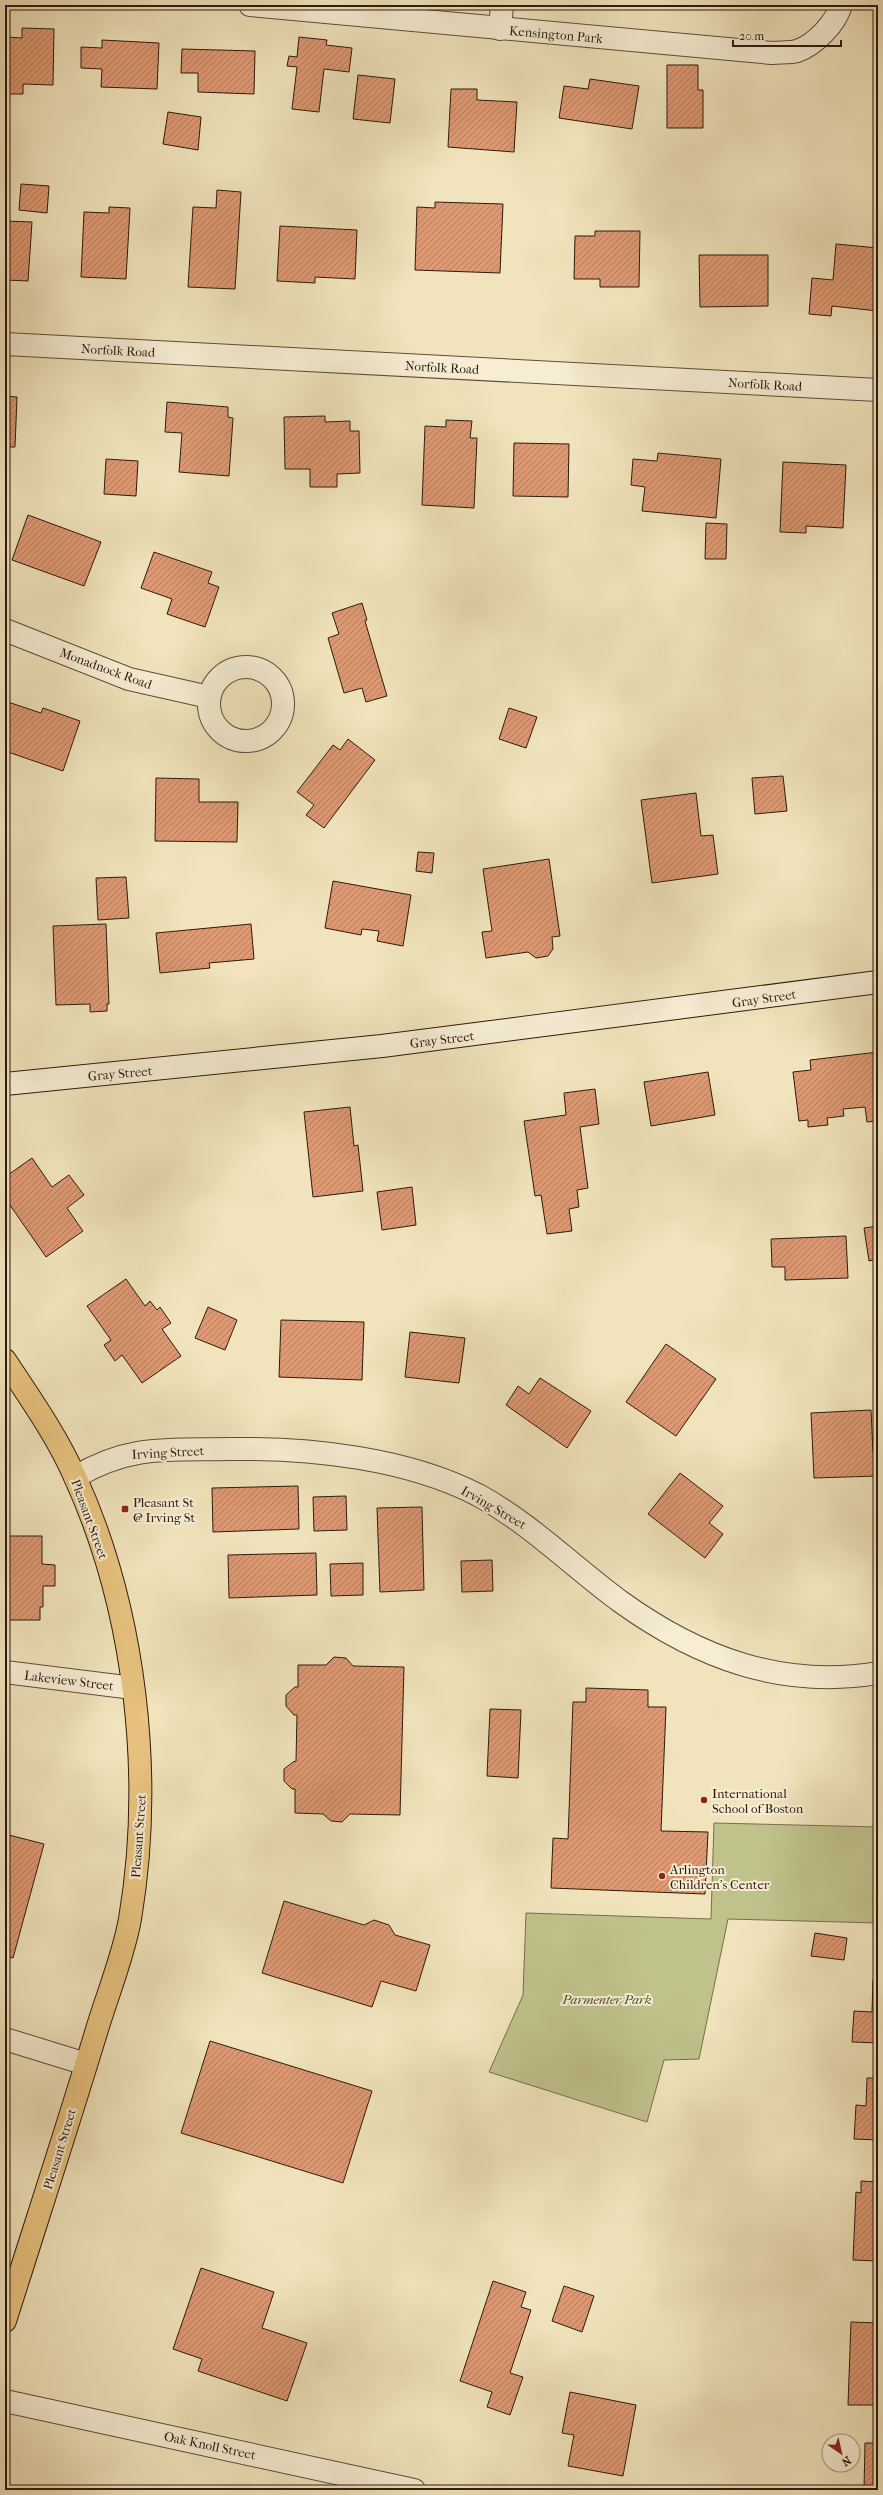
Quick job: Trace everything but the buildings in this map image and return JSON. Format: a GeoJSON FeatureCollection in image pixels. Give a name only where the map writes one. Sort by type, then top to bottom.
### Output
{"type":"FeatureCollection","features":[{"type":"Feature","properties":{"kind":"main road","name":"Pleasant Street"},"geometry":{"type":"LineString","coordinates":[[5,1361],[42,1418],[75,1477],[104,1559],[122,1620],[139,1743],[141,1803],[138,1862],[129,1922],[5,2321]]}},
{"type":"Feature","properties":{"kind":"street","name":"Kensington Park"},"geometry":{"type":"LineString","coordinates":[[250,5],[772,53],[797,50],[820,37],[839,13],[841,5]]}},
{"type":"Feature","properties":{"kind":"street"},"geometry":{"type":"LineString","coordinates":[[500,29],[502,5]]}},
{"type":"Feature","properties":{"kind":"street","name":"Norfolk Road"},"geometry":{"type":"LineString","coordinates":[[5,344],[878,390]]}},
{"type":"Feature","properties":{"kind":"street","name":"Monadnock Road"},"geometry":{"type":"LineString","coordinates":[[5,630],[129,679],[170,690],[210,697]]}},
{"type":"Feature","properties":{"kind":"street","name":"Gray Street"},"geometry":{"type":"LineString","coordinates":[[5,1084],[382,1046],[878,982]]}},
{"type":"Feature","properties":{"kind":"street","name":"Irving Street"},"geometry":{"type":"LineString","coordinates":[[75,1477],[106,1460],[135,1452],[150,1450],[240,1449],[305,1451],[349,1456],[389,1465],[445,1480],[505,1511],[528,1525],[622,1602],[695,1646],[755,1669],[791,1677],[827,1679],[878,1673]]}},
{"type":"Feature","properties":{"kind":"street","name":"Lakeview Street"},"geometry":{"type":"LineString","coordinates":[[5,1672],[132,1688]]}},
{"type":"Feature","properties":{"kind":"street"},"geometry":{"type":"LineString","coordinates":[[5,2039],[86,2064]]}},
{"type":"Feature","properties":{"kind":"street","name":"Oak Knoll Street"},"geometry":{"type":"LineString","coordinates":[[5,2401],[414,2490]]}},
{"type":"Feature","properties":{"kind":"green space","name":"Parmenter Park"},"geometry":{"type":"Polygon","coordinates":[[[714,1823],[878,1827],[878,1923],[728,1919],[699,2059],[664,2060],[647,2122],[489,2072],[523,1995],[526,1913],[711,1919],[714,1823]]]}},
{"type":"Feature","properties":{"kind":"place","name":"Pleasant St @ Irving St"},"geometry":{"type":"Point","coordinates":[125,1509]}},
{"type":"Feature","properties":{"kind":"place","name":"International School of Boston"},"geometry":{"type":"Point","coordinates":[704,1800]}},
{"type":"Feature","properties":{"kind":"place","name":"Arlington Children's Center"},"geometry":{"type":"Point","coordinates":[662,1876]}}]}
